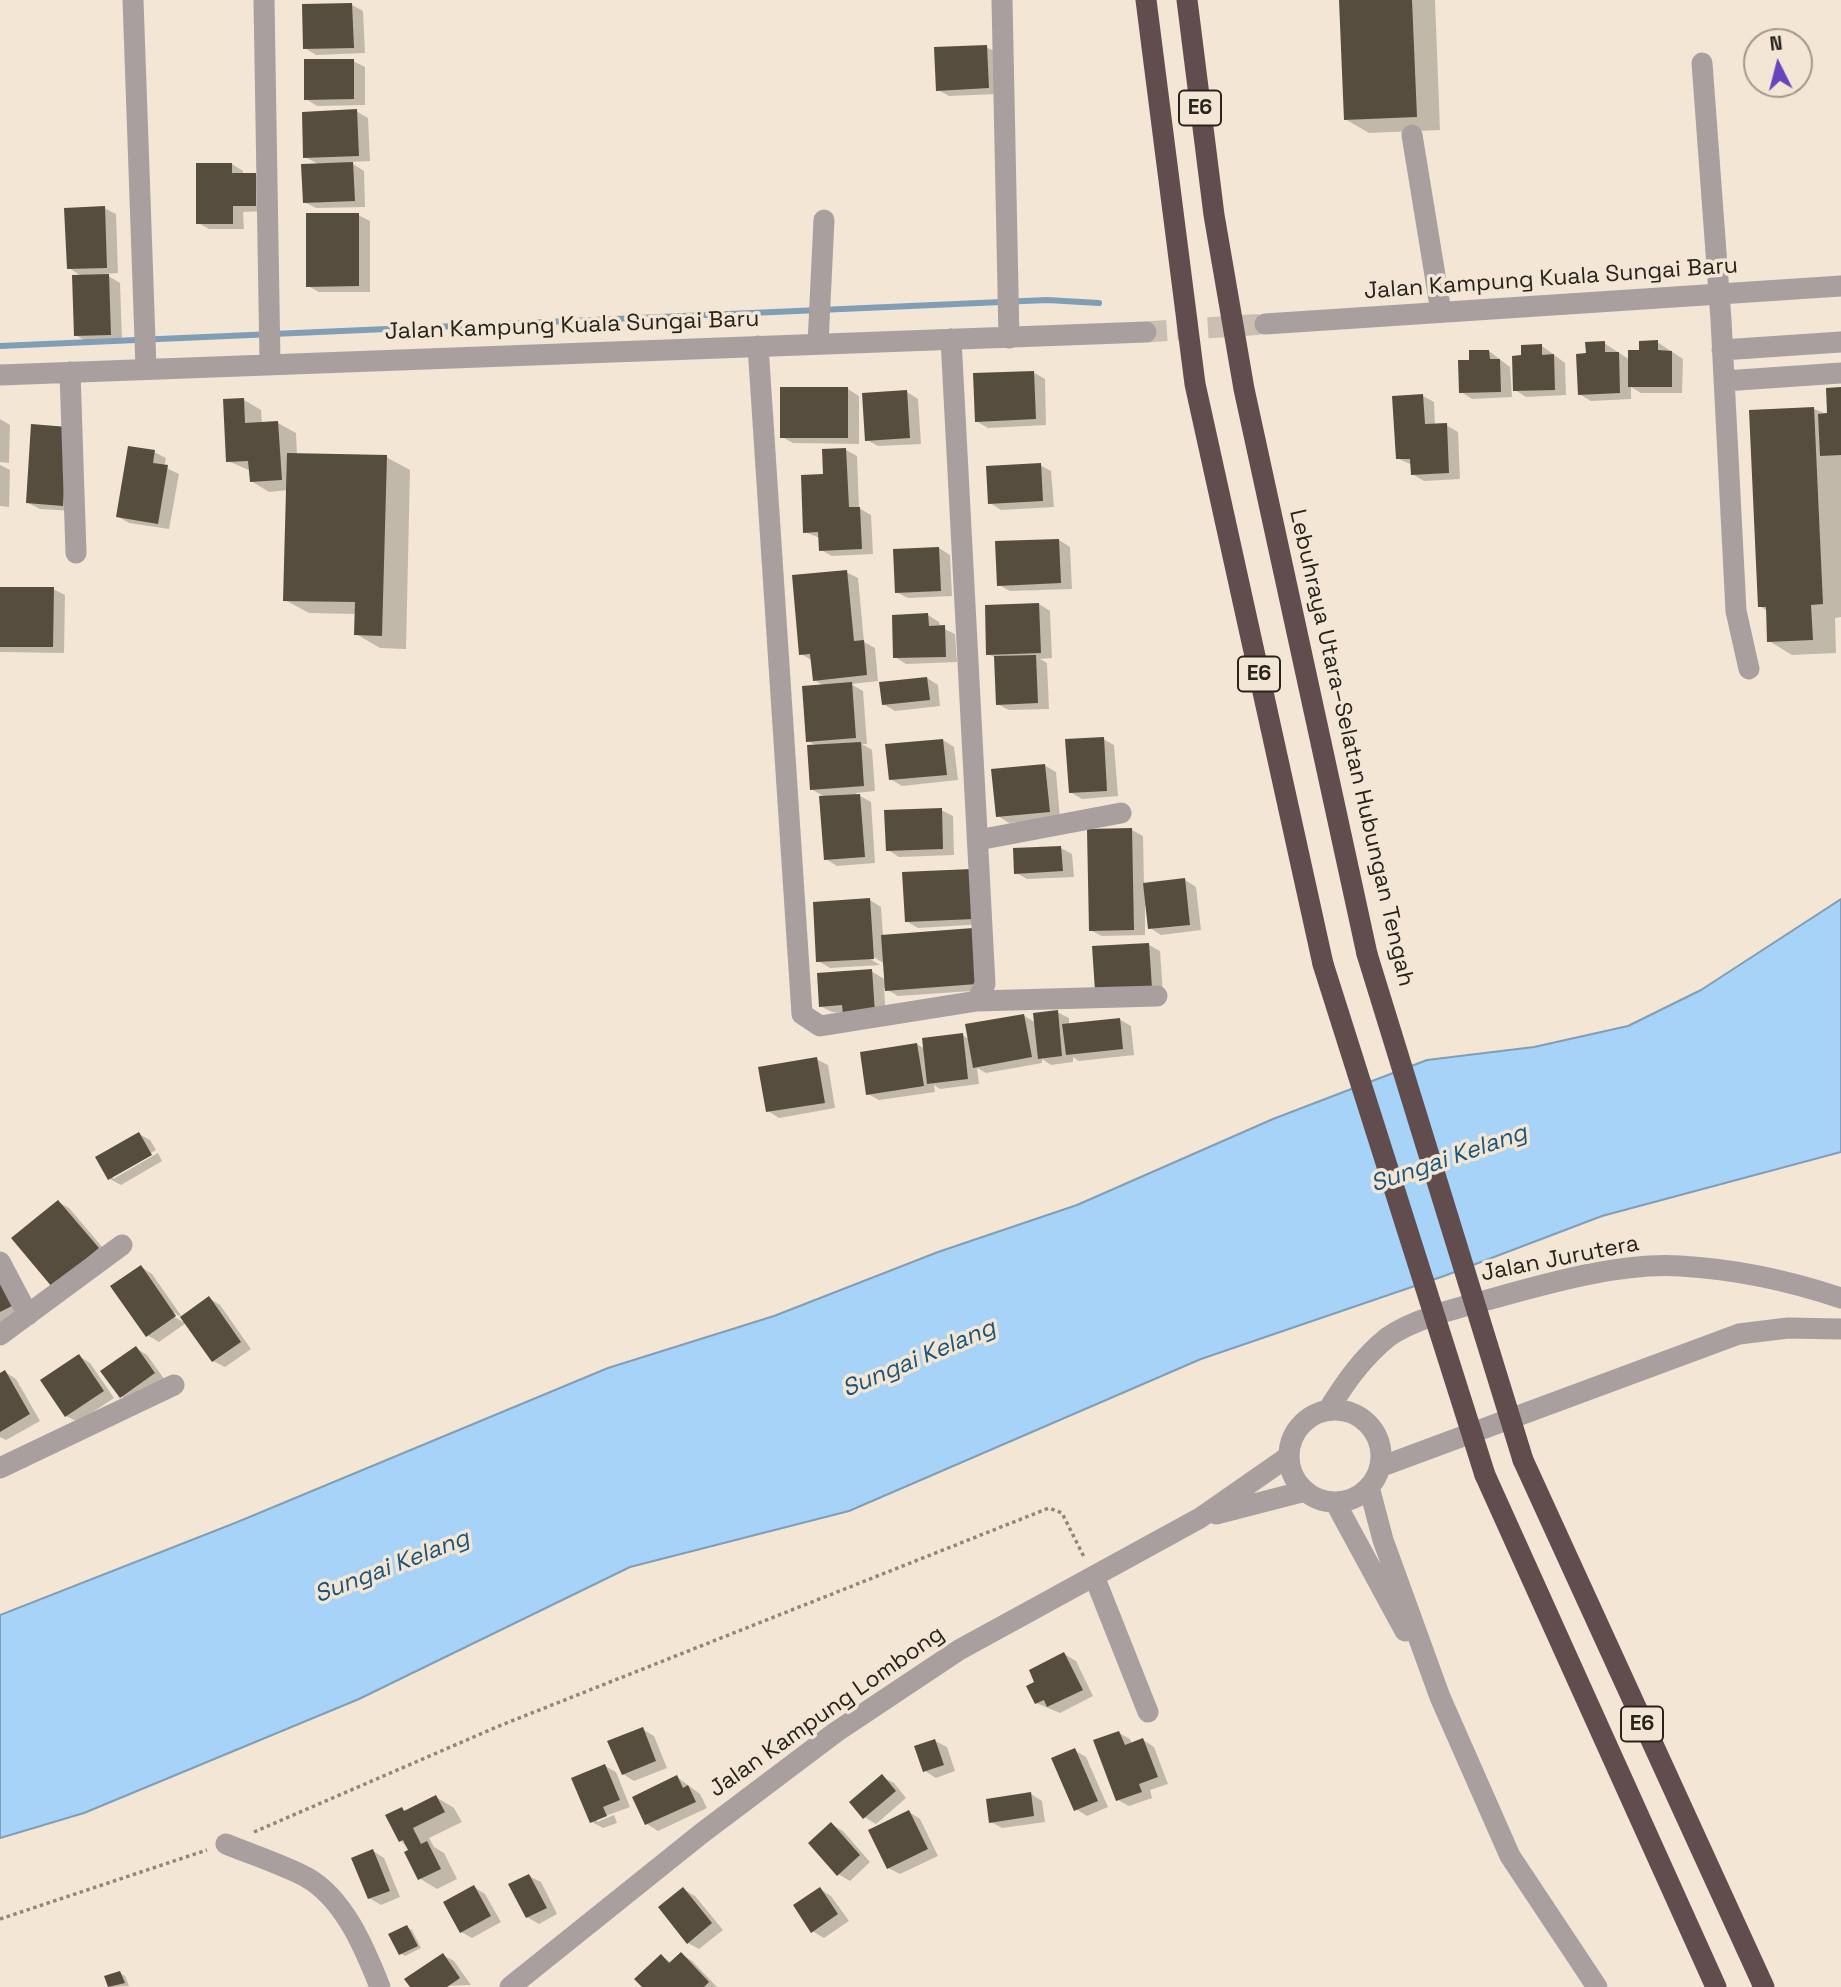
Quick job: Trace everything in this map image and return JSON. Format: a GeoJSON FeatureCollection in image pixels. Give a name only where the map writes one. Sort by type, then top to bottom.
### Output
{"type":"FeatureCollection","features":[{"type":"Feature","properties":{"kind":"highway","name":"E6"},"geometry":{"type":"LineString","coordinates":[[1146,0],[1195,384],[1323,964],[1485,1475],[1716,1987]]}},
{"type":"Feature","properties":{"kind":"highway","name":"Lebuhraya Utara–Selatan Hubungan Tengah"},"geometry":{"type":"LineString","coordinates":[[1186,0],[1214,215],[1244,389],[1367,954],[1523,1460],[1764,1987]]}},
{"type":"Feature","properties":{"kind":"street"},"geometry":{"type":"LineString","coordinates":[[134,0],[146,362]]}},
{"type":"Feature","properties":{"kind":"street"},"geometry":{"type":"LineString","coordinates":[[264,0],[270,356]]}},
{"type":"Feature","properties":{"kind":"street"},"geometry":{"type":"LineString","coordinates":[[1002,0],[1009,338]]}},
{"type":"Feature","properties":{"kind":"street"},"geometry":{"type":"LineString","coordinates":[[1702,63],[1724,382],[1736,611],[1749,669]]}},
{"type":"Feature","properties":{"kind":"street"},"geometry":{"type":"LineString","coordinates":[[1412,135],[1441,312]]}},
{"type":"Feature","properties":{"kind":"street"},"geometry":{"type":"LineString","coordinates":[[819,334],[824,220]]}},
{"type":"Feature","properties":{"kind":"street","name":"Jalan Kampung Kuala Sungai Baru"},"geometry":{"type":"LineString","coordinates":[[1265,324],[1841,286]]}},
{"type":"Feature","properties":{"kind":"street","name":"Jalan Kampung Kuala Sungai Baru"},"geometry":{"type":"LineString","coordinates":[[0,375],[70,372],[146,362],[270,356],[758,346],[819,334],[951,339],[1146,332]]}},
{"type":"Feature","properties":{"kind":"street"},"geometry":{"type":"LineString","coordinates":[[951,339],[985,984],[977,1001]]}},
{"type":"Feature","properties":{"kind":"street"},"geometry":{"type":"LineString","coordinates":[[1722,350],[1841,342]]}},
{"type":"Feature","properties":{"kind":"street"},"geometry":{"type":"LineString","coordinates":[[758,346],[802,1014],[820,1026],[977,1001],[1157,996]]}},
{"type":"Feature","properties":{"kind":"street"},"geometry":{"type":"LineString","coordinates":[[70,372],[76,553]]}},
{"type":"Feature","properties":{"kind":"street"},"geometry":{"type":"LineString","coordinates":[[1724,382],[1841,373]]}},
{"type":"Feature","properties":{"kind":"street"},"geometry":{"type":"LineString","coordinates":[[978,840],[1121,813]]}},
{"type":"Feature","properties":{"kind":"street"},"geometry":{"type":"LineString","coordinates":[[0,1335],[122,1245]]}},
{"type":"Feature","properties":{"kind":"street"},"geometry":{"type":"LineString","coordinates":[[0,1262],[27,1315]]}},
{"type":"Feature","properties":{"kind":"street","name":"Jalan Jurutera"},"geometry":{"type":"LineString","coordinates":[[1328,1410],[1348,1378],[1391,1335],[1445,1312],[1575,1279],[1632,1269],[1678,1265],[1736,1272],[1841,1298]]}},
{"type":"Feature","properties":{"kind":"street"},"geometry":{"type":"LineString","coordinates":[[1380,1467],[1739,1334],[1788,1328],[1841,1329]]}},
{"type":"Feature","properties":{"kind":"street"},"geometry":{"type":"LineString","coordinates":[[0,1468],[174,1385]]}},
{"type":"Feature","properties":{"kind":"street"},"geometry":{"type":"LineString","coordinates":[[1328,1410],[1343,1410],[1358,1415],[1370,1424],[1378,1437],[1382,1452],[1380,1467],[1369,1487],[1359,1495],[1335,1502],[1325,1501],[1305,1491],[1291,1469],[1289,1456],[1296,1431],[1315,1414],[1328,1410]]}},
{"type":"Feature","properties":{"kind":"street"},"geometry":{"type":"LineString","coordinates":[[1200,1518],[1289,1456]]}},
{"type":"Feature","properties":{"kind":"street"},"geometry":{"type":"LineString","coordinates":[[1369,1487],[1383,1540],[1440,1697],[1510,1856],[1597,1987]]}},
{"type":"Feature","properties":{"kind":"street"},"geometry":{"type":"LineString","coordinates":[[1200,1518],[1305,1491]]}},
{"type":"Feature","properties":{"kind":"street"},"geometry":{"type":"LineString","coordinates":[[1335,1502],[1440,1697]]}},
{"type":"Feature","properties":{"kind":"street","name":"Jalan Kampung Lombong"},"geometry":{"type":"LineString","coordinates":[[510,1987],[702,1833],[836,1732],[959,1650],[1200,1518]]}},
{"type":"Feature","properties":{"kind":"street"},"geometry":{"type":"LineString","coordinates":[[1094,1576],[1148,1712]]}},
{"type":"Feature","properties":{"kind":"street"},"geometry":{"type":"LineString","coordinates":[[226,1844],[307,1878],[323,1890],[356,1934],[380,1987]]}},
{"type":"Feature","properties":{"kind":"path"},"geometry":{"type":"LineString","coordinates":[[0,1919],[226,1844],[499,1726],[1049,1508],[1062,1513],[1094,1576]]}},
{"type":"Feature","properties":{"kind":"water","name":"Sungai Kelang"},"geometry":{"type":"Polygon","coordinates":[[[1841,899],[1841,1152],[1602,1216],[1444,1276],[1201,1359],[849,1511],[630,1567],[359,1699],[84,1813],[0,1838],[0,1615],[235,1523],[608,1368],[774,1316],[938,1252],[1077,1205],[1273,1119],[1427,1060],[1534,1047],[1628,1026],[1701,990],[1841,899]]]}},
{"type":"Feature","properties":{"kind":"building"},"geometry":{"type":"Polygon","coordinates":[[[1339,0],[1412,0],[1417,117],[1344,120],[1339,0]]]}},
{"type":"Feature","properties":{"kind":"building"},"geometry":{"type":"Polygon","coordinates":[[[352,3],[354,48],[303,49],[302,4],[352,3]]]}},
{"type":"Feature","properties":{"kind":"building"},"geometry":{"type":"Polygon","coordinates":[[[987,45],[989,88],[936,91],[934,47],[987,45]]]}},
{"type":"Feature","properties":{"kind":"building"},"geometry":{"type":"Polygon","coordinates":[[[304,59],[354,59],[354,99],[304,100],[304,59]]]}},
{"type":"Feature","properties":{"kind":"building"},"geometry":{"type":"Polygon","coordinates":[[[357,109],[359,156],[303,158],[302,112],[357,109]]]}},
{"type":"Feature","properties":{"kind":"building"},"geometry":{"type":"Polygon","coordinates":[[[353,162],[355,201],[303,203],[301,164],[353,162]]]}},
{"type":"Feature","properties":{"kind":"building"},"geometry":{"type":"Polygon","coordinates":[[[196,163],[232,163],[232,173],[256,173],[256,206],[233,206],[233,224],[196,224],[196,163]]]}},
{"type":"Feature","properties":{"kind":"building"},"geometry":{"type":"Polygon","coordinates":[[[105,206],[107,268],[67,269],[64,208],[105,206]]]}},
{"type":"Feature","properties":{"kind":"building"},"geometry":{"type":"Polygon","coordinates":[[[306,213],[359,213],[359,286],[306,287],[306,213]]]}},
{"type":"Feature","properties":{"kind":"building"},"geometry":{"type":"Polygon","coordinates":[[[109,274],[111,335],[74,336],[72,275],[109,274]]]}},
{"type":"Feature","properties":{"kind":"building"},"geometry":{"type":"Polygon","coordinates":[[[1658,340],[1658,350],[1672,351],[1672,387],[1628,387],[1628,350],[1639,350],[1639,341],[1658,340]]]}},
{"type":"Feature","properties":{"kind":"building"},"geometry":{"type":"Polygon","coordinates":[[[1605,341],[1605,352],[1619,352],[1620,393],[1578,395],[1576,354],[1586,353],[1585,342],[1605,341]]]}},
{"type":"Feature","properties":{"kind":"building"},"geometry":{"type":"Polygon","coordinates":[[[1542,344],[1542,355],[1554,354],[1555,390],[1513,391],[1512,356],[1521,355],[1521,345],[1542,344]]]}},
{"type":"Feature","properties":{"kind":"building"},"geometry":{"type":"Polygon","coordinates":[[[1469,350],[1489,350],[1490,359],[1500,359],[1501,392],[1459,393],[1458,360],[1469,360],[1469,350]]]}},
{"type":"Feature","properties":{"kind":"building"},"geometry":{"type":"Polygon","coordinates":[[[1034,371],[1036,419],[975,422],[973,373],[1034,371]]]}},
{"type":"Feature","properties":{"kind":"building"},"geometry":{"type":"Polygon","coordinates":[[[780,387],[848,387],[848,438],[780,438],[780,387]]]}},
{"type":"Feature","properties":{"kind":"building"},"geometry":{"type":"Polygon","coordinates":[[[1841,387],[1841,455],[1820,456],[1818,414],[1827,413],[1826,388],[1841,387]]]}},
{"type":"Feature","properties":{"kind":"building"},"geometry":{"type":"Polygon","coordinates":[[[907,390],[910,438],[865,441],[862,393],[907,390]]]}},
{"type":"Feature","properties":{"kind":"building"},"geometry":{"type":"Polygon","coordinates":[[[1423,394],[1425,424],[1447,423],[1449,473],[1411,475],[1410,459],[1396,459],[1392,396],[1423,394]]]}},
{"type":"Feature","properties":{"kind":"building"},"geometry":{"type":"Polygon","coordinates":[[[244,398],[245,423],[278,421],[282,480],[250,482],[248,461],[226,462],[223,399],[244,398]]]}},
{"type":"Feature","properties":{"kind":"building"},"geometry":{"type":"Polygon","coordinates":[[[1814,407],[1823,604],[1811,605],[1813,640],[1767,642],[1766,607],[1758,607],[1749,410],[1814,407]]]}},
{"type":"Feature","properties":{"kind":"building"},"geometry":{"type":"Polygon","coordinates":[[[31,424],[68,427],[63,506],[26,503],[31,424]]]}},
{"type":"Feature","properties":{"kind":"building"},"geometry":{"type":"Polygon","coordinates":[[[128,446],[155,450],[153,463],[168,465],[158,524],[116,517],[128,446]]]}},
{"type":"Feature","properties":{"kind":"building"},"geometry":{"type":"Polygon","coordinates":[[[846,448],[849,507],[860,507],[862,549],[819,551],[818,532],[803,533],[801,475],[823,474],[822,449],[846,448]]]}},
{"type":"Feature","properties":{"kind":"building"},"geometry":{"type":"Polygon","coordinates":[[[287,453],[387,455],[382,636],[354,635],[355,602],[283,601],[287,453]]]}},
{"type":"Feature","properties":{"kind":"building"},"geometry":{"type":"Polygon","coordinates":[[[1041,463],[1043,501],[988,504],[986,466],[1041,463]]]}},
{"type":"Feature","properties":{"kind":"building"},"geometry":{"type":"Polygon","coordinates":[[[1059,539],[1061,583],[997,586],[995,541],[1059,539]]]}},
{"type":"Feature","properties":{"kind":"building"},"geometry":{"type":"Polygon","coordinates":[[[939,547],[941,591],[895,593],[893,549],[939,547]]]}},
{"type":"Feature","properties":{"kind":"building"},"geometry":{"type":"Polygon","coordinates":[[[847,570],[854,641],[864,640],[867,675],[813,681],[810,654],[799,655],[792,575],[847,570]]]}},
{"type":"Feature","properties":{"kind":"building"},"geometry":{"type":"Polygon","coordinates":[[[0,587],[54,587],[53,647],[0,647],[0,587]]]}},
{"type":"Feature","properties":{"kind":"building"},"geometry":{"type":"Polygon","coordinates":[[[1039,603],[1041,653],[986,655],[985,605],[1039,603]]]}},
{"type":"Feature","properties":{"kind":"building"},"geometry":{"type":"Polygon","coordinates":[[[928,613],[929,626],[945,625],[946,657],[893,658],[892,615],[928,613]]]}},
{"type":"Feature","properties":{"kind":"building"},"geometry":{"type":"Polygon","coordinates":[[[1036,655],[1038,703],[996,705],[994,656],[1036,655]]]}},
{"type":"Feature","properties":{"kind":"building"},"geometry":{"type":"Polygon","coordinates":[[[927,677],[930,700],[882,705],[879,682],[927,677]]]}},
{"type":"Feature","properties":{"kind":"building"},"geometry":{"type":"Polygon","coordinates":[[[852,682],[856,738],[806,742],[802,686],[852,682]]]}},
{"type":"Feature","properties":{"kind":"building"},"geometry":{"type":"Polygon","coordinates":[[[1104,737],[1107,791],[1069,793],[1065,739],[1104,737]]]}},
{"type":"Feature","properties":{"kind":"building"},"geometry":{"type":"Polygon","coordinates":[[[943,739],[947,775],[889,780],[885,744],[943,739]]]}},
{"type":"Feature","properties":{"kind":"building"},"geometry":{"type":"Polygon","coordinates":[[[861,742],[864,786],[810,790],[807,745],[861,742]]]}},
{"type":"Feature","properties":{"kind":"building"},"geometry":{"type":"Polygon","coordinates":[[[1045,764],[1050,812],[996,817],[991,769],[1045,764]]]}},
{"type":"Feature","properties":{"kind":"building"},"geometry":{"type":"Polygon","coordinates":[[[860,794],[865,857],[824,860],[819,796],[860,794]]]}},
{"type":"Feature","properties":{"kind":"building"},"geometry":{"type":"Polygon","coordinates":[[[942,808],[943,849],[886,851],[884,810],[942,808]]]}},
{"type":"Feature","properties":{"kind":"building"},"geometry":{"type":"Polygon","coordinates":[[[1132,828],[1134,930],[1089,931],[1087,829],[1132,828]]]}},
{"type":"Feature","properties":{"kind":"building"},"geometry":{"type":"Polygon","coordinates":[[[1061,846],[1063,871],[1014,874],[1013,848],[1061,846]]]}},
{"type":"Feature","properties":{"kind":"building"},"geometry":{"type":"Polygon","coordinates":[[[972,869],[974,919],[905,922],[902,872],[972,869]]]}},
{"type":"Feature","properties":{"kind":"building"},"geometry":{"type":"Polygon","coordinates":[[[1185,878],[1190,925],[1148,929],[1143,883],[1185,878]]]}},
{"type":"Feature","properties":{"kind":"building"},"geometry":{"type":"Polygon","coordinates":[[[870,898],[874,959],[816,962],[813,902],[870,898]]]}},
{"type":"Feature","properties":{"kind":"building"},"geometry":{"type":"Polygon","coordinates":[[[973,928],[977,984],[885,991],[881,935],[973,928]]]}},
{"type":"Feature","properties":{"kind":"building"},"geometry":{"type":"Polygon","coordinates":[[[1149,943],[1152,988],[1095,991],[1092,946],[1149,943]]]}},
{"type":"Feature","properties":{"kind":"building"},"geometry":{"type":"Polygon","coordinates":[[[872,969],[875,1013],[843,1015],[842,1005],[819,1007],[817,973],[872,969]]]}},
{"type":"Feature","properties":{"kind":"building"},"geometry":{"type":"Polygon","coordinates":[[[1058,1010],[1062,1056],[1038,1059],[1033,1013],[1058,1010]]]}},
{"type":"Feature","properties":{"kind":"building"},"geometry":{"type":"Polygon","coordinates":[[[1024,1014],[1032,1057],[973,1068],[965,1024],[1024,1014]]]}},
{"type":"Feature","properties":{"kind":"building"},"geometry":{"type":"Polygon","coordinates":[[[1120,1018],[1123,1049],[1066,1055],[1062,1024],[1120,1018]]]}},
{"type":"Feature","properties":{"kind":"building"},"geometry":{"type":"Polygon","coordinates":[[[963,1033],[968,1079],[927,1084],[922,1038],[963,1033]]]}},
{"type":"Feature","properties":{"kind":"building"},"geometry":{"type":"Polygon","coordinates":[[[917,1043],[924,1086],[866,1095],[860,1052],[917,1043]]]}},
{"type":"Feature","properties":{"kind":"building"},"geometry":{"type":"Polygon","coordinates":[[[817,1057],[825,1103],[766,1112],[758,1067],[817,1057]]]}},
{"type":"Feature","properties":{"kind":"building"},"geometry":{"type":"Polygon","coordinates":[[[139,1132],[152,1155],[108,1180],[95,1157],[139,1132]]]}},
{"type":"Feature","properties":{"kind":"building"},"geometry":{"type":"Polygon","coordinates":[[[58,1200],[99,1248],[52,1287],[11,1238],[58,1200]]]}},
{"type":"Feature","properties":{"kind":"building"},"geometry":{"type":"Polygon","coordinates":[[[141,1265],[176,1316],[146,1337],[110,1286],[141,1265]]]}},
{"type":"Feature","properties":{"kind":"building"},"geometry":{"type":"Polygon","coordinates":[[[0,1276],[14,1305],[0,1312],[0,1276]]]}},
{"type":"Feature","properties":{"kind":"building"},"geometry":{"type":"Polygon","coordinates":[[[209,1296],[241,1342],[212,1362],[180,1317],[209,1296]]]}},
{"type":"Feature","properties":{"kind":"building"},"geometry":{"type":"Polygon","coordinates":[[[136,1346],[155,1373],[120,1398],[100,1371],[136,1346]]]}},
{"type":"Feature","properties":{"kind":"building"},"geometry":{"type":"Polygon","coordinates":[[[79,1354],[104,1391],[65,1417],[40,1380],[79,1354]]]}},
{"type":"Feature","properties":{"kind":"building"},"geometry":{"type":"Polygon","coordinates":[[[5,1370],[30,1414],[0,1432],[0,1373],[5,1370]]]}},
{"type":"Feature","properties":{"kind":"building"},"geometry":{"type":"Polygon","coordinates":[[[1064,1652],[1083,1690],[1047,1707],[1044,1700],[1035,1704],[1026,1686],[1034,1682],[1029,1670],[1064,1652]]]}},
{"type":"Feature","properties":{"kind":"building"},"geometry":{"type":"Polygon","coordinates":[[[643,1727],[656,1761],[622,1775],[607,1741],[643,1727]]]}},
{"type":"Feature","properties":{"kind":"building"},"geometry":{"type":"Polygon","coordinates":[[[1119,1731],[1125,1745],[1143,1738],[1158,1777],[1139,1784],[1142,1792],[1116,1801],[1093,1740],[1119,1731]]]}},
{"type":"Feature","properties":{"kind":"building"},"geometry":{"type":"Polygon","coordinates":[[[935,1739],[944,1765],[923,1772],[914,1746],[935,1739]]]}},
{"type":"Feature","properties":{"kind":"building"},"geometry":{"type":"Polygon","coordinates":[[[1075,1748],[1098,1801],[1074,1811],[1051,1758],[1075,1748]]]}},
{"type":"Feature","properties":{"kind":"building"},"geometry":{"type":"Polygon","coordinates":[[[605,1764],[620,1800],[603,1807],[607,1816],[590,1823],[571,1778],[605,1764]]]}},
{"type":"Feature","properties":{"kind":"building"},"geometry":{"type":"Polygon","coordinates":[[[882,1774],[896,1791],[863,1819],[849,1802],[882,1774]]]}},
{"type":"Feature","properties":{"kind":"building"},"geometry":{"type":"Polygon","coordinates":[[[677,1775],[683,1788],[688,1785],[696,1802],[645,1825],[632,1797],[677,1775]]]}},
{"type":"Feature","properties":{"kind":"building"},"geometry":{"type":"Polygon","coordinates":[[[1031,1792],[1034,1816],[989,1823],[986,1799],[1031,1792]]]}},
{"type":"Feature","properties":{"kind":"building"},"geometry":{"type":"Polygon","coordinates":[[[436,1795],[445,1812],[413,1828],[421,1844],[427,1841],[441,1869],[418,1880],[404,1852],[408,1850],[403,1840],[399,1842],[385,1815],[402,1807],[404,1811],[436,1795]]]}},
{"type":"Feature","properties":{"kind":"building"},"geometry":{"type":"Polygon","coordinates":[[[909,1810],[928,1849],[887,1869],[868,1830],[909,1810]]]}},
{"type":"Feature","properties":{"kind":"building"},"geometry":{"type":"Polygon","coordinates":[[[831,1822],[860,1855],[837,1876],[808,1843],[831,1822]]]}},
{"type":"Feature","properties":{"kind":"building"},"geometry":{"type":"Polygon","coordinates":[[[373,1849],[390,1891],[368,1899],[351,1858],[373,1849]]]}},
{"type":"Feature","properties":{"kind":"building"},"geometry":{"type":"Polygon","coordinates":[[[529,1874],[547,1908],[526,1918],[508,1884],[529,1874]]]}},
{"type":"Feature","properties":{"kind":"building"},"geometry":{"type":"Polygon","coordinates":[[[474,1885],[491,1916],[460,1933],[443,1902],[474,1885]]]}},
{"type":"Feature","properties":{"kind":"building"},"geometry":{"type":"Polygon","coordinates":[[[683,1887],[712,1923],[687,1944],[658,1907],[683,1887]]]}},
{"type":"Feature","properties":{"kind":"building"},"geometry":{"type":"Polygon","coordinates":[[[820,1887],[838,1914],[811,1933],[793,1905],[820,1887]]]}},
{"type":"Feature","properties":{"kind":"building"},"geometry":{"type":"Polygon","coordinates":[[[407,1925],[418,1946],[399,1955],[388,1934],[407,1925]]]}},
{"type":"Feature","properties":{"kind":"building"},"geometry":{"type":"Polygon","coordinates":[[[681,1952],[709,1982],[704,1987],[642,1987],[634,1979],[661,1954],[669,1963],[681,1952]]]}},
{"type":"Feature","properties":{"kind":"building"},"geometry":{"type":"Polygon","coordinates":[[[443,1953],[460,1978],[447,1987],[410,1987],[404,1979],[443,1953]]]}},
{"type":"Feature","properties":{"kind":"building"},"geometry":{"type":"Polygon","coordinates":[[[120,1971],[125,1983],[108,1987],[104,1976],[120,1971]]]}},
{"type":"Feature","properties":{"kind":"waterway"},"geometry":{"type":"LineString","coordinates":[[0,346],[1047,300],[1099,303]]}},
{"type":"Feature","properties":{"kind":"tunnel"},"geometry":{"type":"LineString","coordinates":[[1146,332],[1265,324]]}}]}
